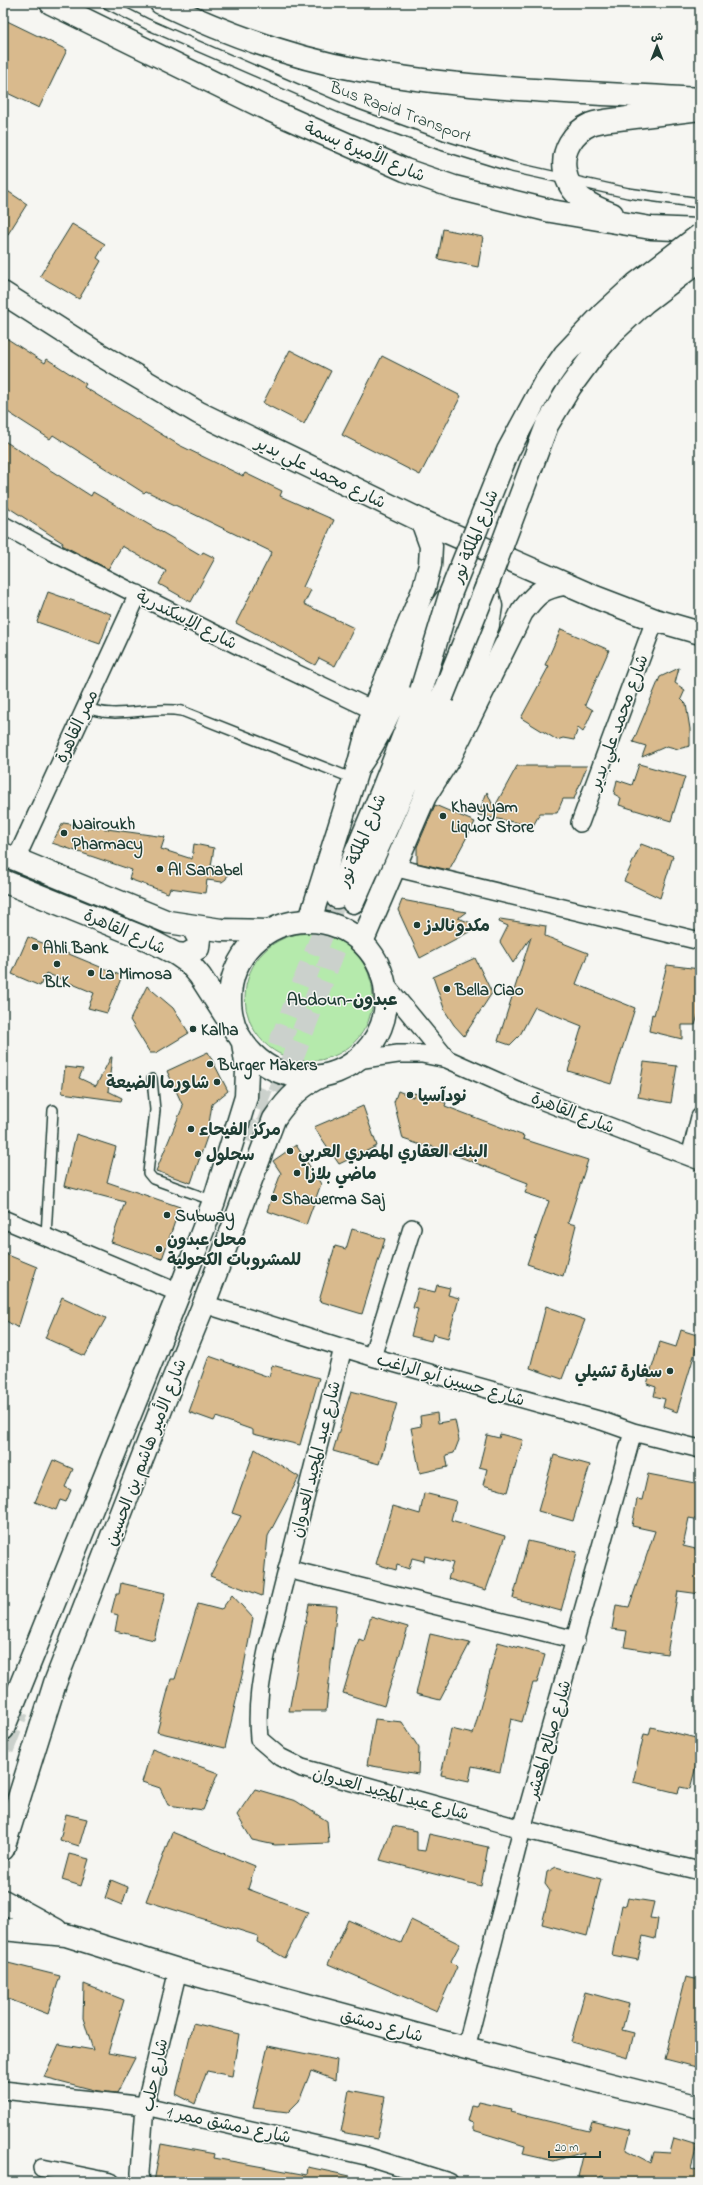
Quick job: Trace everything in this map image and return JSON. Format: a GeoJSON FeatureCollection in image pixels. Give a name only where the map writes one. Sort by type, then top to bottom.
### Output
{"type":"FeatureCollection","features":[{"type":"Feature","properties":{"kind":"main road","name":"شارع الأميرة بسمة"},"geometry":{"type":"LineString","coordinates":[[51,3],[263,107],[405,170],[454,187],[551,211],[651,228],[700,230]]}},
{"type":"Feature","properties":{"kind":"main road"},"geometry":{"type":"LineString","coordinates":[[162,3],[211,25],[253,40],[306,57],[358,70],[464,85],[700,99]]}},
{"type":"Feature","properties":{"kind":"main road"},"geometry":{"type":"LineString","coordinates":[[651,228],[596,208],[577,194],[567,179],[564,162],[569,142],[576,134],[591,124],[700,109]]}},
{"type":"Feature","properties":{"kind":"main road","name":"شارع الملكة نور"},"geometry":{"type":"LineString","coordinates":[[700,235],[636,284],[602,315],[565,354],[527,412],[508,451],[451,592],[420,690],[382,791],[345,900],[401,796],[486,588],[548,425],[570,387],[594,353],[613,332],[645,302],[700,260]]}},
{"type":"Feature","properties":{"kind":"main road","name":"شارع محمد علي بدير"},"geometry":{"type":"LineString","coordinates":[[3,292],[97,353],[199,413],[422,521],[564,584],[656,620],[700,633]]}},
{"type":"Feature","properties":{"kind":"main road","name":"شارع الملكة نور"},"geometry":{"type":"LineString","coordinates":[[310,920],[356,773],[373,710],[426,580],[430,565],[431,546],[422,521]]}},
{"type":"Feature","properties":{"kind":"main road"},"geometry":{"type":"LineString","coordinates":[[425,796],[451,755],[522,612],[534,596],[546,587],[564,584]]}},
{"type":"Feature","properties":{"kind":"main road"},"geometry":{"type":"LineString","coordinates":[[362,942],[393,867],[425,796],[488,625],[491,606],[486,588]]}},
{"type":"Feature","properties":{"kind":"main road"},"geometry":{"type":"LineString","coordinates":[[356,773],[380,734],[430,622],[451,592]]}},
{"type":"Feature","properties":{"kind":"main road","name":"شارع القاهرة"},"geometry":{"type":"LineString","coordinates":[[10,856],[168,922],[221,930],[268,931]]}},
{"type":"Feature","properties":{"kind":"main road","name":"شارع القاهرة"},"geometry":{"type":"LineString","coordinates":[[3,881],[148,940],[176,954],[189,963],[200,976],[240,1038]]}},
{"type":"Feature","properties":{"kind":"main road"},"geometry":{"type":"LineString","coordinates":[[240,1038],[258,1060],[278,1071],[299,1076],[322,1076],[340,1070],[357,1060],[372,1045],[382,1026],[386,1006],[386,985],[378,962],[362,942],[347,930],[329,923],[310,920],[295,921],[268,931]]}},
{"type":"Feature","properties":{"kind":"main road"},"geometry":{"type":"LineString","coordinates":[[176,954],[186,955],[194,952],[198,948],[199,939],[192,926]]}},
{"type":"Feature","properties":{"kind":"main road","name":"شارع الأمير هاشم بن الحسين"},"geometry":{"type":"LineString","coordinates":[[3,1729],[7,1708],[179,1293],[214,1201],[246,1097],[248,1070],[240,1038],[230,1010],[230,987],[237,965],[250,946],[268,931]]}},
{"type":"Feature","properties":{"kind":"main road","name":"شارع الأمير هاشم بن الحسين"},"geometry":{"type":"LineString","coordinates":[[4,1843],[55,1683],[162,1407],[204,1304],[274,1119],[287,1101],[314,1079],[322,1076]]}},
{"type":"Feature","properties":{"kind":"main road","name":"شارع دمشق"},"geometry":{"type":"LineString","coordinates":[[3,1901],[66,1935],[178,1970],[466,2048],[700,2106]]}},
{"type":"Feature","properties":{"kind":"main road","name":"شارع دمشق"},"geometry":{"type":"LineString","coordinates":[[3,1928],[66,1935]]}},
{"type":"Feature","properties":{"kind":"street","name":"شارع الإسكندرية"},"geometry":{"type":"LineString","coordinates":[[3,525],[45,548],[247,650],[373,710]]}},
{"type":"Feature","properties":{"kind":"street","name":"ممر القاهرة"},"geometry":{"type":"LineString","coordinates":[[10,856],[85,706],[138,594]]}},
{"type":"Feature","properties":{"kind":"street","name":"شارع محمد علي بدير"},"geometry":{"type":"LineString","coordinates":[[580,823],[656,620]]}},
{"type":"Feature","properties":{"kind":"street"},"geometry":{"type":"LineString","coordinates":[[393,867],[700,941]]}},
{"type":"Feature","properties":{"kind":"street","name":"شارع القاهرة"},"geometry":{"type":"LineString","coordinates":[[386,985],[447,1059]]}},
{"type":"Feature","properties":{"kind":"street","name":"شارع القاهرة"},"geometry":{"type":"LineString","coordinates":[[357,1060],[398,1054],[422,1054],[447,1059],[530,1096],[695,1159]]}},
{"type":"Feature","properties":{"kind":"street"},"geometry":{"type":"LineString","coordinates":[[695,1159],[700,1117]]}},
{"type":"Feature","properties":{"kind":"street"},"geometry":{"type":"LineString","coordinates":[[3,1219],[179,1293]]}},
{"type":"Feature","properties":{"kind":"street"},"geometry":{"type":"LineString","coordinates":[[372,1357],[412,1228]]}},
{"type":"Feature","properties":{"kind":"street","name":"شارع حسين أبو الراغب"},"geometry":{"type":"LineString","coordinates":[[204,1304],[372,1357],[594,1419],[633,1432],[700,1449]]}},
{"type":"Feature","properties":{"kind":"street","name":"شارع عبد المجيد العدوان"},"geometry":{"type":"LineString","coordinates":[[343,1348],[287,1568],[258,1694],[257,1715],[259,1739],[280,1757],[302,1768],[522,1829],[700,1871]]}},
{"type":"Feature","properties":{"kind":"street","name":"شارع صالح المعشر"},"geometry":{"type":"LineString","coordinates":[[466,2048],[522,1829],[633,1432]]}},
{"type":"Feature","properties":{"kind":"street"},"geometry":{"type":"LineString","coordinates":[[287,1568],[576,1640]]}},
{"type":"Feature","properties":{"kind":"street","name":"شارع حلب"},"geometry":{"type":"LineString","coordinates":[[141,2182],[140,2173],[145,2106],[178,1970]]}},
{"type":"Feature","properties":{"kind":"street","name":"شارع دمشق ممر 1"},"geometry":{"type":"LineString","coordinates":[[3,2090],[145,2106],[366,2156],[449,2182]]}},
{"type":"Feature","properties":{"kind":"street"},"geometry":{"type":"LineString","coordinates":[[42,2168],[111,2182]]}},
{"type":"Feature","properties":{"kind":"lane","name":"Bus Rapid Transport"},"geometry":{"type":"LineString","coordinates":[[106,3],[147,24],[346,110],[441,145],[505,165],[628,193],[700,202]]}},
{"type":"Feature","properties":{"kind":"lane"},"geometry":{"type":"LineString","coordinates":[[85,706],[94,711],[114,713],[166,709],[182,711],[356,773]]}},
{"type":"Feature","properties":{"kind":"lane"},"geometry":{"type":"LineString","coordinates":[[152,1079],[156,1110],[148,1173],[153,1179],[214,1201]]}},
{"type":"Feature","properties":{"kind":"lane"},"geometry":{"type":"LineString","coordinates":[[46,1236],[53,1110]]}},
{"type":"Feature","properties":{"kind":"green space"},"geometry":{"type":"Polygon","coordinates":[[[303,933],[315,933],[333,938],[354,952],[368,973],[372,985],[372,1009],[368,1021],[354,1042],[344,1050],[328,1058],[315,1061],[303,1061],[285,1056],[264,1042],[256,1032],[248,1016],[245,1003],[245,991],[250,973],[264,952],[274,944],[290,936],[303,933]]]}},
{"type":"Feature","properties":{"kind":"building"},"geometry":{"type":"Polygon","coordinates":[[[3,19],[67,50],[39,108],[3,91],[3,19]]]}},
{"type":"Feature","properties":{"kind":"building"},"geometry":{"type":"Polygon","coordinates":[[[3,188],[27,204],[3,242],[3,188]]]}},
{"type":"Feature","properties":{"kind":"building"},"geometry":{"type":"Polygon","coordinates":[[[72,224],[105,244],[97,258],[101,261],[79,299],[40,276],[72,224]]]}},
{"type":"Feature","properties":{"kind":"building"},"geometry":{"type":"Polygon","coordinates":[[[443,229],[483,237],[478,267],[438,259],[443,229]]]}},
{"type":"Feature","properties":{"kind":"building"},"geometry":{"type":"Polygon","coordinates":[[[3,336],[45,363],[47,359],[86,384],[84,387],[179,445],[243,476],[245,473],[282,491],[280,496],[334,520],[303,587],[311,590],[304,604],[354,628],[335,666],[319,658],[315,665],[236,623],[272,552],[146,491],[144,493],[53,435],[50,439],[3,409],[3,336]]]}},
{"type":"Feature","properties":{"kind":"building"},"geometry":{"type":"Polygon","coordinates":[[[290,350],[331,371],[304,424],[263,403],[290,350]]]}},
{"type":"Feature","properties":{"kind":"building"},"geometry":{"type":"Polygon","coordinates":[[[382,356],[461,396],[420,475],[342,435],[382,356]]]}},
{"type":"Feature","properties":{"kind":"building"},"geometry":{"type":"Polygon","coordinates":[[[3,440],[91,496],[93,492],[201,555],[203,552],[215,558],[191,602],[159,584],[166,571],[122,546],[108,569],[62,545],[63,543],[3,504],[3,440]]]}},
{"type":"Feature","properties":{"kind":"building"},"geometry":{"type":"Polygon","coordinates":[[[48,592],[111,614],[100,644],[37,622],[48,592]]]}},
{"type":"Feature","properties":{"kind":"building"},"geometry":{"type":"Polygon","coordinates":[[[561,629],[609,650],[585,705],[593,710],[583,732],[578,728],[574,740],[563,738],[557,740],[521,718],[549,666],[545,665],[561,629]]]}},
{"type":"Feature","properties":{"kind":"building"},"geometry":{"type":"Polygon","coordinates":[[[679,668],[675,683],[685,690],[681,699],[686,704],[690,729],[690,746],[678,749],[667,746],[642,757],[646,746],[633,742],[660,677],[679,668]]]}},
{"type":"Feature","properties":{"kind":"building"},"geometry":{"type":"Polygon","coordinates":[[[639,764],[685,777],[671,821],[619,805],[621,798],[614,794],[617,780],[632,785],[639,764]]]}},
{"type":"Feature","properties":{"kind":"building"},"geometry":{"type":"Polygon","coordinates":[[[517,766],[587,766],[574,799],[563,799],[557,813],[540,813],[533,826],[478,815],[487,792],[494,808],[517,766]]]}},
{"type":"Feature","properties":{"kind":"building"},"geometry":{"type":"Polygon","coordinates":[[[435,805],[475,822],[449,870],[417,863],[417,847],[435,805]]]}},
{"type":"Feature","properties":{"kind":"building"},"geometry":{"type":"Polygon","coordinates":[[[63,823],[165,837],[161,849],[192,859],[194,844],[214,848],[211,866],[223,868],[228,874],[226,879],[222,882],[207,880],[205,893],[170,888],[168,893],[129,879],[132,870],[52,843],[63,823]]]}},
{"type":"Feature","properties":{"kind":"building"},"geometry":{"type":"Polygon","coordinates":[[[641,844],[673,856],[660,898],[624,881],[641,844]]]}},
{"type":"Feature","properties":{"kind":"building"},"geometry":{"type":"Polygon","coordinates":[[[402,900],[466,912],[458,918],[471,923],[469,932],[420,958],[398,910],[402,900]]]}},
{"type":"Feature","properties":{"kind":"building"},"geometry":{"type":"Polygon","coordinates":[[[500,919],[546,926],[545,936],[588,953],[576,984],[635,1008],[611,1084],[568,1071],[582,1026],[535,1007],[520,1035],[510,1045],[498,1041],[531,937],[513,963],[500,942],[508,926],[499,922],[500,919]]]}},
{"type":"Feature","properties":{"kind":"building"},"geometry":{"type":"Polygon","coordinates":[[[28,937],[122,976],[107,1013],[88,1008],[94,993],[46,973],[40,986],[12,974],[28,937]]]}},
{"type":"Feature","properties":{"kind":"building"},"geometry":{"type":"Polygon","coordinates":[[[475,958],[492,993],[464,1036],[454,1025],[445,1011],[433,977],[475,958]]]}},
{"type":"Feature","properties":{"kind":"building"},"geometry":{"type":"Polygon","coordinates":[[[667,965],[700,969],[700,1009],[695,1025],[682,1025],[682,1039],[649,1031],[652,1014],[654,1015],[667,965]]]}},
{"type":"Feature","properties":{"kind":"building"},"geometry":{"type":"Polygon","coordinates":[[[147,986],[173,1008],[189,1033],[156,1053],[150,1053],[130,1020],[147,986]]]}},
{"type":"Feature","properties":{"kind":"building"},"geometry":{"type":"Polygon","coordinates":[[[208,1052],[228,1091],[212,1104],[207,1137],[191,1183],[156,1171],[183,1106],[167,1071],[208,1052]]]}},
{"type":"Feature","properties":{"kind":"building"},"geometry":{"type":"Polygon","coordinates":[[[111,1057],[108,1091],[122,1098],[121,1101],[62,1093],[65,1067],[83,1069],[79,1078],[96,1086],[111,1057]]]}},
{"type":"Feature","properties":{"kind":"building"},"geometry":{"type":"Polygon","coordinates":[[[644,1062],[677,1066],[671,1103],[638,1097],[644,1062]]]}},
{"type":"Feature","properties":{"kind":"building"},"geometry":{"type":"Polygon","coordinates":[[[398,1091],[413,1097],[414,1093],[430,1099],[431,1097],[446,1103],[445,1106],[524,1136],[523,1139],[588,1160],[568,1223],[576,1225],[563,1276],[527,1264],[549,1201],[525,1193],[528,1183],[431,1146],[430,1148],[403,1139],[394,1102],[398,1091]]]}},
{"type":"Feature","properties":{"kind":"building"},"geometry":{"type":"Polygon","coordinates":[[[363,1106],[377,1146],[339,1164],[314,1127],[363,1106]]]}},
{"type":"Feature","properties":{"kind":"building"},"geometry":{"type":"Polygon","coordinates":[[[76,1134],[116,1147],[107,1182],[180,1207],[162,1259],[111,1242],[125,1202],[64,1186],[76,1134]]]}},
{"type":"Feature","properties":{"kind":"building"},"geometry":{"type":"Polygon","coordinates":[[[296,1145],[321,1184],[306,1225],[267,1211],[281,1173],[273,1161],[296,1145]]]}},
{"type":"Feature","properties":{"kind":"building"},"geometry":{"type":"Polygon","coordinates":[[[352,1229],[385,1239],[362,1314],[319,1301],[335,1246],[346,1249],[352,1229]]]}},
{"type":"Feature","properties":{"kind":"building"},"geometry":{"type":"Polygon","coordinates":[[[3,1253],[37,1267],[18,1328],[3,1319],[3,1253]]]}},
{"type":"Feature","properties":{"kind":"building"},"geometry":{"type":"Polygon","coordinates":[[[437,1285],[450,1288],[448,1295],[459,1298],[448,1338],[433,1334],[431,1341],[411,1336],[418,1309],[413,1308],[418,1288],[435,1292],[437,1285]]]}},
{"type":"Feature","properties":{"kind":"building"},"geometry":{"type":"Polygon","coordinates":[[[62,1297],[106,1318],[85,1356],[45,1338],[62,1297]]]}},
{"type":"Feature","properties":{"kind":"building"},"geometry":{"type":"Polygon","coordinates":[[[546,1306],[585,1320],[562,1379],[530,1368],[546,1306]]]}},
{"type":"Feature","properties":{"kind":"building"},"geometry":{"type":"Polygon","coordinates":[[[681,1330],[700,1336],[677,1412],[663,1407],[665,1399],[654,1396],[656,1387],[647,1384],[660,1342],[676,1347],[681,1330]]]}},
{"type":"Feature","properties":{"kind":"building"},"geometry":{"type":"Polygon","coordinates":[[[209,1356],[269,1377],[272,1365],[319,1378],[300,1445],[253,1434],[253,1430],[216,1417],[214,1421],[189,1412],[209,1356]]]}},
{"type":"Feature","properties":{"kind":"building"},"geometry":{"type":"Polygon","coordinates":[[[351,1391],[397,1403],[379,1464],[333,1451],[351,1391]]]}},
{"type":"Feature","properties":{"kind":"building"},"geometry":{"type":"Polygon","coordinates":[[[437,1413],[438,1423],[455,1420],[459,1440],[454,1453],[446,1455],[448,1467],[420,1473],[411,1428],[421,1426],[420,1416],[437,1413]]]}},
{"type":"Feature","properties":{"kind":"building"},"geometry":{"type":"Polygon","coordinates":[[[500,1434],[523,1440],[508,1492],[483,1485],[487,1469],[479,1467],[487,1435],[499,1438],[500,1434]]]}},
{"type":"Feature","properties":{"kind":"building"},"geometry":{"type":"Polygon","coordinates":[[[255,1449],[299,1477],[268,1536],[262,1596],[210,1576],[241,1516],[232,1513],[255,1449]]]}},
{"type":"Feature","properties":{"kind":"building"},"geometry":{"type":"Polygon","coordinates":[[[554,1455],[590,1465],[573,1521],[538,1511],[554,1455]]]}},
{"type":"Feature","properties":{"kind":"building"},"geometry":{"type":"Polygon","coordinates":[[[53,1460],[73,1469],[65,1487],[71,1490],[66,1502],[60,1500],[56,1510],[35,1502],[53,1460]]]}},
{"type":"Feature","properties":{"kind":"building"},"geometry":{"type":"Polygon","coordinates":[[[648,1474],[700,1484],[700,1520],[689,1518],[683,1546],[700,1550],[700,1594],[678,1591],[667,1654],[624,1647],[627,1631],[612,1629],[616,1605],[629,1607],[655,1531],[632,1526],[637,1499],[642,1500],[648,1474]]]}},
{"type":"Feature","properties":{"kind":"building"},"geometry":{"type":"Polygon","coordinates":[[[424,1493],[456,1501],[451,1520],[505,1536],[486,1590],[448,1579],[453,1563],[425,1556],[424,1561],[412,1558],[409,1569],[397,1565],[396,1570],[376,1564],[393,1506],[420,1514],[424,1493]]]}},
{"type":"Feature","properties":{"kind":"building"},"geometry":{"type":"Polygon","coordinates":[[[528,1541],[577,1552],[561,1611],[513,1598],[528,1541]]]}},
{"type":"Feature","properties":{"kind":"building"},"geometry":{"type":"Polygon","coordinates":[[[121,1583],[165,1593],[154,1640],[115,1631],[118,1615],[111,1613],[116,1594],[119,1594],[121,1583]]]}},
{"type":"Feature","properties":{"kind":"building"},"geometry":{"type":"Polygon","coordinates":[[[232,1595],[253,1618],[243,1671],[225,1748],[157,1732],[171,1679],[175,1679],[198,1604],[221,1610],[232,1595]]]}},
{"type":"Feature","properties":{"kind":"building"},"geometry":{"type":"Polygon","coordinates":[[[309,1604],[337,1606],[326,1711],[289,1711],[309,1604]]]}},
{"type":"Feature","properties":{"kind":"building"},"geometry":{"type":"Polygon","coordinates":[[[371,1616],[408,1627],[384,1706],[343,1693],[359,1639],[364,1641],[371,1616]]]}},
{"type":"Feature","properties":{"kind":"building"},"geometry":{"type":"Polygon","coordinates":[[[430,1634],[470,1643],[440,1700],[416,1694],[430,1634]]]}},
{"type":"Feature","properties":{"kind":"building"},"geometry":{"type":"Polygon","coordinates":[[[498,1642],[545,1655],[537,1683],[533,1683],[522,1722],[511,1719],[500,1772],[472,1766],[469,1781],[441,1775],[451,1729],[473,1734],[498,1642]]]}},
{"type":"Feature","properties":{"kind":"building"},"geometry":{"type":"Polygon","coordinates":[[[375,1719],[402,1722],[419,1748],[418,1774],[367,1765],[375,1719]]]}},
{"type":"Feature","properties":{"kind":"building"},"geometry":{"type":"Polygon","coordinates":[[[651,1727],[700,1739],[700,1751],[690,1789],[680,1787],[678,1793],[633,1782],[644,1734],[649,1735],[651,1727]]]}},
{"type":"Feature","properties":{"kind":"building"},"geometry":{"type":"Polygon","coordinates":[[[152,1749],[218,1773],[203,1810],[168,1805],[160,1788],[142,1782],[152,1749]]]}},
{"type":"Feature","properties":{"kind":"building"},"geometry":{"type":"Polygon","coordinates":[[[255,1789],[296,1801],[327,1821],[329,1843],[275,1845],[252,1840],[237,1815],[255,1789]]]}},
{"type":"Feature","properties":{"kind":"building"},"geometry":{"type":"Polygon","coordinates":[[[66,1814],[87,1819],[79,1846],[60,1840],[66,1814]]]}},
{"type":"Feature","properties":{"kind":"building"},"geometry":{"type":"Polygon","coordinates":[[[393,1826],[417,1831],[417,1850],[425,1851],[429,1834],[488,1847],[481,1886],[380,1860],[393,1826]]]}},
{"type":"Feature","properties":{"kind":"building"},"geometry":{"type":"Polygon","coordinates":[[[172,1832],[255,1866],[248,1889],[308,1912],[285,1958],[257,1942],[258,1936],[146,1901],[172,1832]]]}},
{"type":"Feature","properties":{"kind":"building"},"geometry":{"type":"Polygon","coordinates":[[[69,1854],[89,1859],[81,1886],[62,1880],[69,1854]]]}},
{"type":"Feature","properties":{"kind":"building"},"geometry":{"type":"Polygon","coordinates":[[[556,1867],[601,1879],[587,1936],[542,1924],[550,1891],[545,1884],[547,1872],[556,1867]]]}},
{"type":"Feature","properties":{"kind":"building"},"geometry":{"type":"Polygon","coordinates":[[[111,1880],[128,1887],[122,1905],[105,1898],[111,1880]]]}},
{"type":"Feature","properties":{"kind":"building"},"geometry":{"type":"Polygon","coordinates":[[[628,1898],[654,1902],[650,1918],[658,1919],[655,1939],[643,1936],[638,1960],[612,1955],[622,1905],[626,1906],[628,1898]]]}},
{"type":"Feature","properties":{"kind":"building"},"geometry":{"type":"Polygon","coordinates":[[[348,1920],[401,1943],[411,1920],[460,1944],[451,1961],[457,1967],[437,2011],[328,1964],[348,1920]]]}},
{"type":"Feature","properties":{"kind":"building"},"geometry":{"type":"Polygon","coordinates":[[[8,1963],[60,1976],[48,2014],[3,1997],[3,1976],[8,1963]]]}},
{"type":"Feature","properties":{"kind":"building"},"geometry":{"type":"Polygon","coordinates":[[[686,1977],[700,1980],[700,2068],[665,2059],[686,1977]]]}},
{"type":"Feature","properties":{"kind":"building"},"geometry":{"type":"Polygon","coordinates":[[[84,1984],[124,2000],[108,2053],[135,2058],[117,2093],[98,2091],[44,2077],[59,2044],[93,2050],[83,2018],[84,1984]]]}},
{"type":"Feature","properties":{"kind":"building"},"geometry":{"type":"Polygon","coordinates":[[[585,1992],[629,2004],[622,2030],[634,2033],[628,2058],[571,2042],[585,1992]]]}},
{"type":"Feature","properties":{"kind":"building"},"geometry":{"type":"Polygon","coordinates":[[[193,2023],[239,2034],[232,2076],[207,2071],[195,2104],[176,2094],[193,2023]]]}},
{"type":"Feature","properties":{"kind":"building"},"geometry":{"type":"Polygon","coordinates":[[[268,2046],[337,2060],[335,2080],[311,2071],[299,2101],[288,2112],[253,2108],[268,2046]]]}},
{"type":"Feature","properties":{"kind":"building"},"geometry":{"type":"Polygon","coordinates":[[[349,2090],[385,2097],[377,2139],[341,2132],[349,2090]]]}},
{"type":"Feature","properties":{"kind":"building"},"geometry":{"type":"Polygon","coordinates":[[[479,2102],[511,2109],[510,2112],[589,2131],[592,2121],[631,2130],[626,2150],[651,2163],[654,2152],[670,2153],[674,2138],[697,2145],[691,2168],[700,2171],[700,2182],[628,2182],[601,2176],[596,2181],[578,2177],[584,2152],[554,2161],[523,2154],[525,2146],[473,2130],[473,2123],[467,2121],[471,2106],[477,2107],[479,2102]]]}},
{"type":"Feature","properties":{"kind":"building"},"geometry":{"type":"Polygon","coordinates":[[[161,2144],[215,2154],[214,2158],[307,2175],[308,2167],[350,2176],[350,2182],[154,2182],[161,2144]]]}},
{"type":"Feature","properties":{"kind":"tunnel"},"geometry":{"type":"LineString","coordinates":[[242,1139],[337,897]]}},
{"type":"Feature","properties":{"kind":"tunnel"},"geometry":{"type":"LineString","coordinates":[[267,1124],[353,902]]}},
{"type":"Feature","properties":{"kind":"tunnel"},"geometry":{"type":"LineString","coordinates":[[3,1749],[18,1711]]}},
{"type":"Feature","properties":{"kind":"place","name":"Khayyam Liquor Store"},"geometry":{"type":"Point","coordinates":[443,816]}},
{"type":"Feature","properties":{"kind":"place","name":"Nairoukh Pharmacy"},"geometry":{"type":"Point","coordinates":[64,833]}},
{"type":"Feature","properties":{"kind":"place","name":"Al Sanabel"},"geometry":{"type":"Point","coordinates":[160,869]}},
{"type":"Feature","properties":{"kind":"place","name":"مكدونالدز"},"geometry":{"type":"Point","coordinates":[417,925]}},
{"type":"Feature","properties":{"kind":"place","name":"Ahli Bank"},"geometry":{"type":"Point","coordinates":[35,947]}},
{"type":"Feature","properties":{"kind":"place","name":"BLK"},"geometry":{"type":"Point","coordinates":[57,964]}},
{"type":"Feature","properties":{"kind":"place","name":"La Mimosa"},"geometry":{"type":"Point","coordinates":[91,973]}},
{"type":"Feature","properties":{"kind":"place","name":"Bella Ciao"},"geometry":{"type":"Point","coordinates":[447,989]}},
{"type":"Feature","properties":{"kind":"place","name":"Kalha"},"geometry":{"type":"Point","coordinates":[193,1029]}},
{"type":"Feature","properties":{"kind":"place","name":"Burger Makers"},"geometry":{"type":"Point","coordinates":[210,1064]}},
{"type":"Feature","properties":{"kind":"place","name":"شاورما الضيعة"},"geometry":{"type":"Point","coordinates":[217,1082]}},
{"type":"Feature","properties":{"kind":"place","name":"نودآسيا"},"geometry":{"type":"Point","coordinates":[410,1095]}},
{"type":"Feature","properties":{"kind":"place","name":"مركز الفيحاء"},"geometry":{"type":"Point","coordinates":[191,1129]}},
{"type":"Feature","properties":{"kind":"place","name":"البنك العقاري المصري العربي"},"geometry":{"type":"Point","coordinates":[290,1151]}},
{"type":"Feature","properties":{"kind":"place","name":"سحلول"},"geometry":{"type":"Point","coordinates":[198,1154]}},
{"type":"Feature","properties":{"kind":"place","name":"ماضي بلازا"},"geometry":{"type":"Point","coordinates":[297,1173]}},
{"type":"Feature","properties":{"kind":"place","name":"Shawerma Saj"},"geometry":{"type":"Point","coordinates":[274,1198]}},
{"type":"Feature","properties":{"kind":"place","name":"Subway"},"geometry":{"type":"Point","coordinates":[167,1215]}},
{"type":"Feature","properties":{"kind":"place","name":"محل عبدون للمشروبات الكحولية"},"geometry":{"type":"Point","coordinates":[159,1249]}},
{"type":"Feature","properties":{"kind":"place","name":"سفارة تشيلي"},"geometry":{"type":"Point","coordinates":[670,1371]}},
{"type":"Feature","properties":{"kind":"district","name":"Abdoun-عبدون"},"geometry":{"type":"Point","coordinates":[342,999]}}]}
